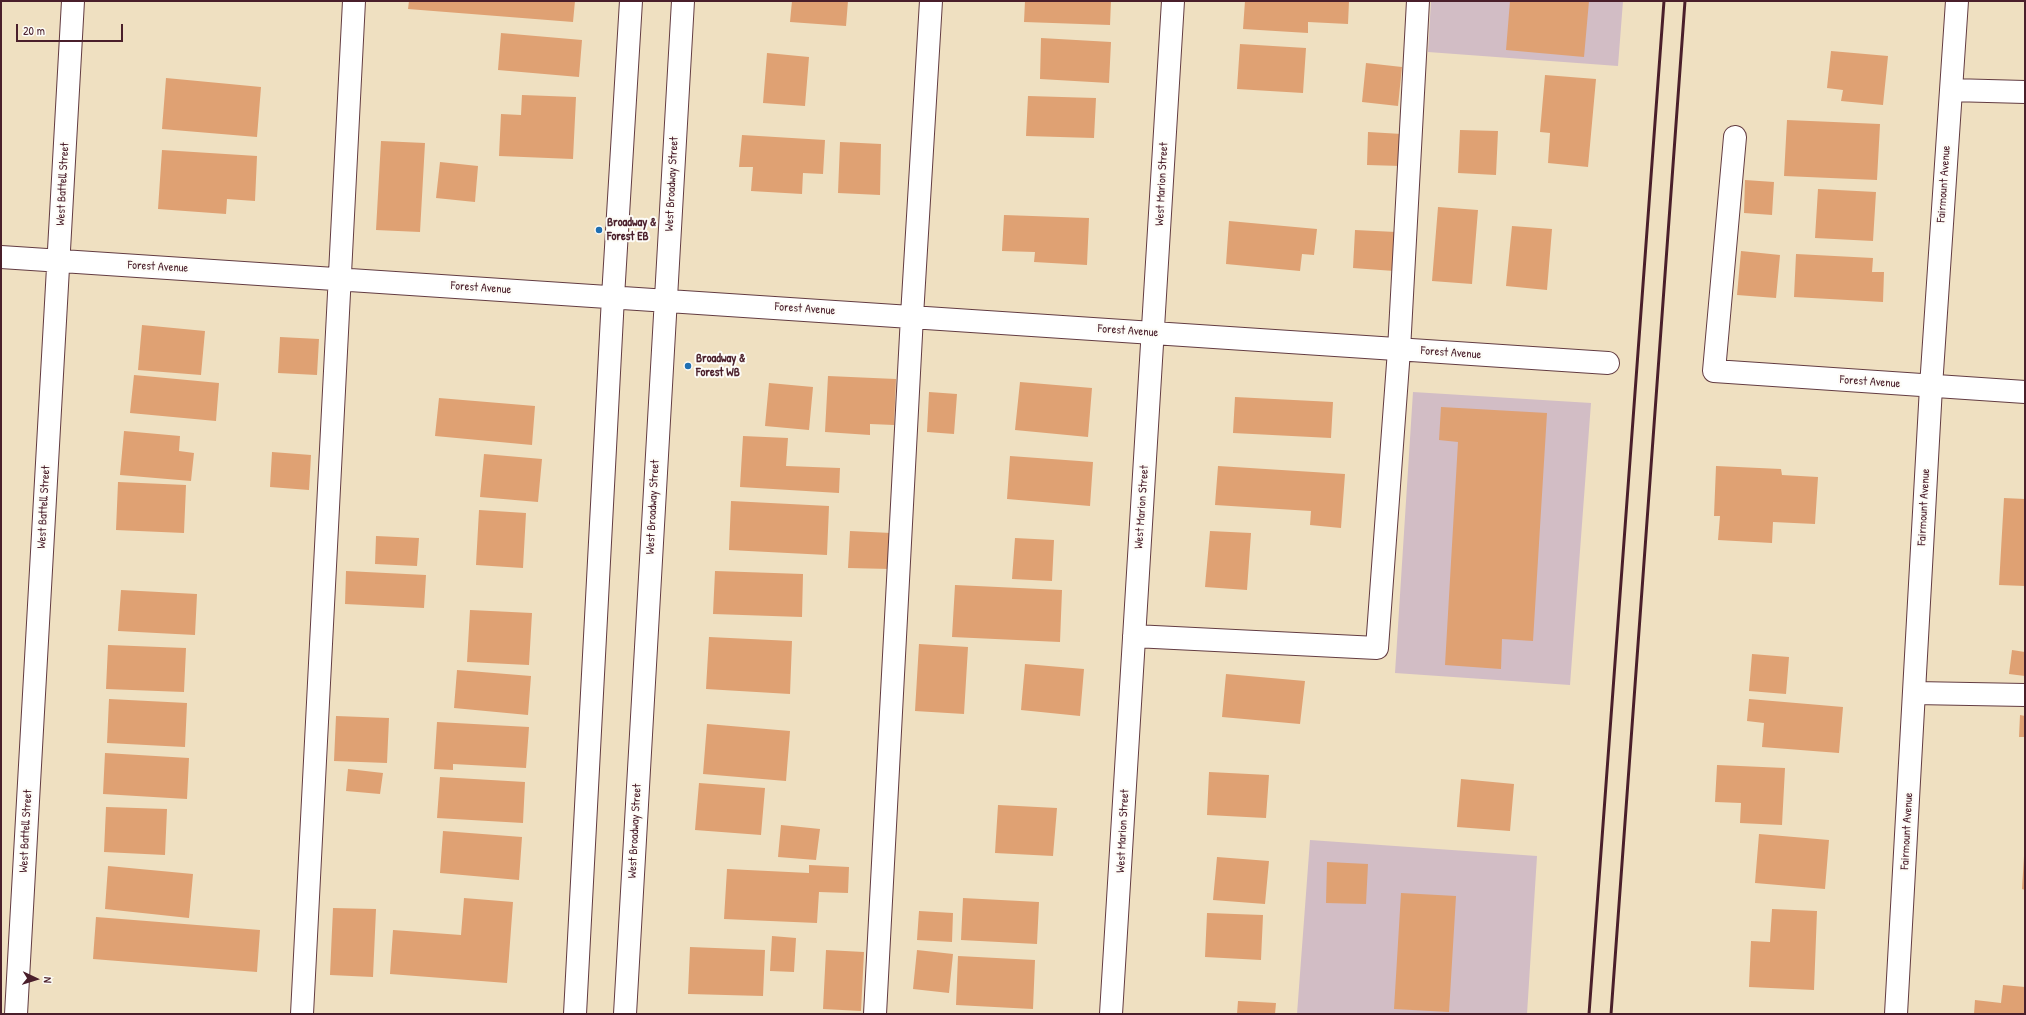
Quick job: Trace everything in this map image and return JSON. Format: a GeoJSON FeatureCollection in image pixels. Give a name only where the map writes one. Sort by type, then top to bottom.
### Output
{"type":"FeatureCollection","features":[{"type":"Feature","properties":{"kind":"street","name":"West Battell Street"},"geometry":{"type":"LineString","coordinates":[[16,1014],[73,1]]}},
{"type":"Feature","properties":{"kind":"street"},"geometry":{"type":"LineString","coordinates":[[302,1014],[341,278],[354,1]]}},
{"type":"Feature","properties":{"kind":"street"},"geometry":{"type":"LineString","coordinates":[[575,1014],[612,297],[630,1]]}},
{"type":"Feature","properties":{"kind":"street","name":"West Broadway Street"},"geometry":{"type":"LineString","coordinates":[[624,1014],[683,1]]}},
{"type":"Feature","properties":{"kind":"street"},"geometry":{"type":"LineString","coordinates":[[875,1014],[912,316],[931,1]]}},
{"type":"Feature","properties":{"kind":"street","name":"West Marion Street"},"geometry":{"type":"LineString","coordinates":[[1112,1014],[1173,1]]}},
{"type":"Feature","properties":{"kind":"street"},"geometry":{"type":"LineString","coordinates":[[1134,636],[1377,648],[1399,350],[1418,1]]}},
{"type":"Feature","properties":{"kind":"street","name":"Fairmount Avenue"},"geometry":{"type":"LineString","coordinates":[[1896,1014],[1931,386],[1957,1]]}},
{"type":"Feature","properties":{"kind":"street"},"geometry":{"type":"LineString","coordinates":[[1951,90],[2025,92]]}},
{"type":"Feature","properties":{"kind":"street","name":"Forest Avenue"},"geometry":{"type":"LineString","coordinates":[[1735,137],[1714,371],[2025,392]]}},
{"type":"Feature","properties":{"kind":"street","name":"Forest Avenue"},"geometry":{"type":"LineString","coordinates":[[1,257],[341,278],[1608,363]]}},
{"type":"Feature","properties":{"kind":"street"},"geometry":{"type":"LineString","coordinates":[[1915,693],[2025,695]]}},
{"type":"Feature","properties":{"kind":"shaded area"},"geometry":{"type":"Polygon","coordinates":[[[1431,1],[1623,1],[1618,66],[1428,52],[1431,1]]]}},
{"type":"Feature","properties":{"kind":"shaded area"},"geometry":{"type":"Polygon","coordinates":[[[1413,392],[1591,403],[1570,685],[1395,673],[1413,392]]]}},
{"type":"Feature","properties":{"kind":"shaded area"},"geometry":{"type":"Polygon","coordinates":[[[1310,840],[1537,856],[1527,1014],[1297,1014],[1310,840]]]}},
{"type":"Feature","properties":{"kind":"building"},"geometry":{"type":"Polygon","coordinates":[[[409,1],[575,1],[573,22],[408,9],[409,1]]]}},
{"type":"Feature","properties":{"kind":"building"},"geometry":{"type":"Polygon","coordinates":[[[792,1],[848,1],[846,26],[790,22],[792,1]]]}},
{"type":"Feature","properties":{"kind":"building"},"geometry":{"type":"Polygon","coordinates":[[[1025,1],[1111,1],[1110,25],[1024,22],[1025,1]]]}},
{"type":"Feature","properties":{"kind":"building"},"geometry":{"type":"Polygon","coordinates":[[[1245,1],[1349,1],[1348,24],[1308,22],[1308,33],[1243,29],[1245,1]]]}},
{"type":"Feature","properties":{"kind":"building"},"geometry":{"type":"Polygon","coordinates":[[[1510,1],[1589,1],[1584,57],[1506,50],[1510,1]]]}},
{"type":"Feature","properties":{"kind":"building"},"geometry":{"type":"Polygon","coordinates":[[[501,33],[582,40],[579,77],[498,70],[501,33]]]}},
{"type":"Feature","properties":{"kind":"building"},"geometry":{"type":"Polygon","coordinates":[[[1041,38],[1111,42],[1109,83],[1040,79],[1041,38]]]}},
{"type":"Feature","properties":{"kind":"building"},"geometry":{"type":"Polygon","coordinates":[[[1240,44],[1306,48],[1303,93],[1237,89],[1240,44]]]}},
{"type":"Feature","properties":{"kind":"building"},"geometry":{"type":"Polygon","coordinates":[[[1831,51],[1888,56],[1883,105],[1841,101],[1843,90],[1827,88],[1831,51]]]}},
{"type":"Feature","properties":{"kind":"building"},"geometry":{"type":"Polygon","coordinates":[[[767,53],[809,57],[805,106],[763,103],[767,53]]]}},
{"type":"Feature","properties":{"kind":"building"},"geometry":{"type":"Polygon","coordinates":[[[1366,63],[1402,67],[1398,106],[1362,102],[1366,63]]]}},
{"type":"Feature","properties":{"kind":"building"},"geometry":{"type":"Polygon","coordinates":[[[1545,75],[1596,79],[1588,167],[1548,163],[1550,133],[1540,132],[1545,75]]]}},
{"type":"Feature","properties":{"kind":"building"},"geometry":{"type":"Polygon","coordinates":[[[166,78],[261,87],[257,137],[162,129],[166,78]]]}},
{"type":"Feature","properties":{"kind":"building"},"geometry":{"type":"Polygon","coordinates":[[[522,95],[576,97],[573,159],[499,156],[501,114],[521,115],[522,95]]]}},
{"type":"Feature","properties":{"kind":"building"},"geometry":{"type":"Polygon","coordinates":[[[1028,96],[1096,98],[1094,138],[1026,136],[1028,96]]]}},
{"type":"Feature","properties":{"kind":"building"},"geometry":{"type":"Polygon","coordinates":[[[1787,120],[1880,124],[1877,180],[1784,176],[1787,120]]]}},
{"type":"Feature","properties":{"kind":"building"},"geometry":{"type":"Polygon","coordinates":[[[1460,130],[1498,131],[1496,175],[1458,173],[1460,130]]]}},
{"type":"Feature","properties":{"kind":"building"},"geometry":{"type":"Polygon","coordinates":[[[1368,132],[1402,134],[1401,166],[1367,165],[1368,132]]]}},
{"type":"Feature","properties":{"kind":"building"},"geometry":{"type":"Polygon","coordinates":[[[742,135],[825,140],[823,174],[803,173],[802,194],[751,191],[753,167],[739,167],[742,135]]]}},
{"type":"Feature","properties":{"kind":"building"},"geometry":{"type":"Polygon","coordinates":[[[381,141],[425,143],[420,232],[376,230],[381,141]]]}},
{"type":"Feature","properties":{"kind":"building"},"geometry":{"type":"Polygon","coordinates":[[[840,142],[881,144],[880,195],[838,193],[840,142]]]}},
{"type":"Feature","properties":{"kind":"building"},"geometry":{"type":"Polygon","coordinates":[[[162,150],[257,156],[255,201],[227,199],[226,214],[158,209],[162,150]]]}},
{"type":"Feature","properties":{"kind":"building"},"geometry":{"type":"Polygon","coordinates":[[[440,162],[478,166],[475,202],[436,198],[440,162]]]}},
{"type":"Feature","properties":{"kind":"building"},"geometry":{"type":"Polygon","coordinates":[[[1745,180],[1774,182],[1772,215],[1744,213],[1745,180]]]}},
{"type":"Feature","properties":{"kind":"building"},"geometry":{"type":"Polygon","coordinates":[[[1818,189],[1876,192],[1873,241],[1815,238],[1818,189]]]}},
{"type":"Feature","properties":{"kind":"building"},"geometry":{"type":"Polygon","coordinates":[[[1438,207],[1478,210],[1472,284],[1432,281],[1438,207]]]}},
{"type":"Feature","properties":{"kind":"building"},"geometry":{"type":"Polygon","coordinates":[[[1004,215],[1089,218],[1087,265],[1034,262],[1035,252],[1002,251],[1004,215]]]}},
{"type":"Feature","properties":{"kind":"building"},"geometry":{"type":"Polygon","coordinates":[[[1229,221],[1317,229],[1314,255],[1302,254],[1300,271],[1226,264],[1229,221]]]}},
{"type":"Feature","properties":{"kind":"building"},"geometry":{"type":"Polygon","coordinates":[[[1512,226],[1552,229],[1547,290],[1506,286],[1512,226]]]}},
{"type":"Feature","properties":{"kind":"building"},"geometry":{"type":"Polygon","coordinates":[[[1355,230],[1396,232],[1394,271],[1353,268],[1355,230]]]}},
{"type":"Feature","properties":{"kind":"building"},"geometry":{"type":"Polygon","coordinates":[[[1741,251],[1780,255],[1776,298],[1737,295],[1741,251]]]}},
{"type":"Feature","properties":{"kind":"building"},"geometry":{"type":"Polygon","coordinates":[[[1796,254],[1873,258],[1872,272],[1884,272],[1883,302],[1794,297],[1796,254]]]}},
{"type":"Feature","properties":{"kind":"building"},"geometry":{"type":"Polygon","coordinates":[[[142,325],[205,331],[201,375],[138,370],[142,325]]]}},
{"type":"Feature","properties":{"kind":"building"},"geometry":{"type":"Polygon","coordinates":[[[280,337],[319,339],[317,375],[278,373],[280,337]]]}},
{"type":"Feature","properties":{"kind":"building"},"geometry":{"type":"Polygon","coordinates":[[[134,375],[219,383],[216,421],[130,413],[134,375]]]}},
{"type":"Feature","properties":{"kind":"building"},"geometry":{"type":"Polygon","coordinates":[[[828,376],[896,379],[894,425],[870,424],[870,435],[825,432],[828,376]]]}},
{"type":"Feature","properties":{"kind":"building"},"geometry":{"type":"Polygon","coordinates":[[[1020,382],[1092,388],[1088,437],[1015,430],[1020,382]]]}},
{"type":"Feature","properties":{"kind":"building"},"geometry":{"type":"Polygon","coordinates":[[[769,383],[813,387],[809,430],[765,426],[769,383]]]}},
{"type":"Feature","properties":{"kind":"building"},"geometry":{"type":"Polygon","coordinates":[[[929,392],[957,394],[954,434],[927,432],[929,392]]]}},
{"type":"Feature","properties":{"kind":"building"},"geometry":{"type":"Polygon","coordinates":[[[1235,397],[1333,402],[1331,438],[1233,433],[1235,397]]]}},
{"type":"Feature","properties":{"kind":"building"},"geometry":{"type":"Polygon","coordinates":[[[439,398],[535,406],[532,445],[435,436],[439,398]]]}},
{"type":"Feature","properties":{"kind":"building"},"geometry":{"type":"Polygon","coordinates":[[[1441,407],[1547,413],[1533,641],[1502,639],[1501,669],[1445,665],[1458,442],[1439,440],[1441,407]]]}},
{"type":"Feature","properties":{"kind":"building"},"geometry":{"type":"Polygon","coordinates":[[[124,431],[180,436],[179,451],[194,453],[191,481],[120,475],[124,431]]]}},
{"type":"Feature","properties":{"kind":"building"},"geometry":{"type":"Polygon","coordinates":[[[743,436],[788,438],[786,466],[840,468],[839,493],[740,487],[743,436]]]}},
{"type":"Feature","properties":{"kind":"building"},"geometry":{"type":"Polygon","coordinates":[[[272,452],[311,455],[309,490],[270,487],[272,452]]]}},
{"type":"Feature","properties":{"kind":"building"},"geometry":{"type":"Polygon","coordinates":[[[484,454],[542,459],[538,502],[480,497],[484,454]]]}},
{"type":"Feature","properties":{"kind":"building"},"geometry":{"type":"Polygon","coordinates":[[[1010,456],[1093,462],[1090,506],[1007,499],[1010,456]]]}},
{"type":"Feature","properties":{"kind":"building"},"geometry":{"type":"Polygon","coordinates":[[[1218,466],[1345,474],[1341,528],[1310,525],[1311,511],[1215,505],[1218,466]]]}},
{"type":"Feature","properties":{"kind":"building"},"geometry":{"type":"Polygon","coordinates":[[[1716,466],[1781,469],[1782,475],[1818,477],[1815,524],[1773,522],[1772,543],[1718,540],[1720,516],[1714,516],[1716,466]]]}},
{"type":"Feature","properties":{"kind":"building"},"geometry":{"type":"Polygon","coordinates":[[[118,482],[186,485],[184,533],[116,530],[118,482]]]}},
{"type":"Feature","properties":{"kind":"building"},"geometry":{"type":"Polygon","coordinates":[[[2004,498],[2025,499],[2025,586],[1999,585],[2004,498]]]}},
{"type":"Feature","properties":{"kind":"building"},"geometry":{"type":"Polygon","coordinates":[[[731,501],[829,506],[827,555],[729,550],[731,501]]]}},
{"type":"Feature","properties":{"kind":"building"},"geometry":{"type":"Polygon","coordinates":[[[479,510],[526,513],[523,568],[476,565],[479,510]]]}},
{"type":"Feature","properties":{"kind":"building"},"geometry":{"type":"Polygon","coordinates":[[[850,531],[891,533],[890,569],[848,568],[850,531]]]}},
{"type":"Feature","properties":{"kind":"building"},"geometry":{"type":"Polygon","coordinates":[[[1210,531],[1251,533],[1247,590],[1205,587],[1210,531]]]}},
{"type":"Feature","properties":{"kind":"building"},"geometry":{"type":"Polygon","coordinates":[[[376,536],[419,538],[417,566],[375,564],[376,536]]]}},
{"type":"Feature","properties":{"kind":"building"},"geometry":{"type":"Polygon","coordinates":[[[1015,538],[1054,540],[1052,581],[1012,579],[1015,538]]]}},
{"type":"Feature","properties":{"kind":"building"},"geometry":{"type":"Polygon","coordinates":[[[346,571],[426,575],[424,608],[345,604],[346,571]]]}},
{"type":"Feature","properties":{"kind":"building"},"geometry":{"type":"Polygon","coordinates":[[[715,571],[803,574],[802,617],[713,614],[715,571]]]}},
{"type":"Feature","properties":{"kind":"building"},"geometry":{"type":"Polygon","coordinates":[[[955,585],[1062,590],[1060,642],[952,637],[955,585]]]}},
{"type":"Feature","properties":{"kind":"building"},"geometry":{"type":"Polygon","coordinates":[[[121,590],[197,594],[195,635],[118,631],[121,590]]]}},
{"type":"Feature","properties":{"kind":"building"},"geometry":{"type":"Polygon","coordinates":[[[470,610],[532,613],[529,665],[467,662],[470,610]]]}},
{"type":"Feature","properties":{"kind":"building"},"geometry":{"type":"Polygon","coordinates":[[[709,637],[792,641],[790,694],[706,689],[709,637]]]}},
{"type":"Feature","properties":{"kind":"building"},"geometry":{"type":"Polygon","coordinates":[[[919,644],[968,647],[964,714],[915,711],[919,644]]]}},
{"type":"Feature","properties":{"kind":"building"},"geometry":{"type":"Polygon","coordinates":[[[108,645],[186,648],[184,692],[106,689],[108,645]]]}},
{"type":"Feature","properties":{"kind":"building"},"geometry":{"type":"Polygon","coordinates":[[[2012,650],[2025,652],[2025,676],[2009,674],[2012,650]]]}},
{"type":"Feature","properties":{"kind":"building"},"geometry":{"type":"Polygon","coordinates":[[[1752,654],[1789,657],[1786,694],[1749,691],[1752,654]]]}},
{"type":"Feature","properties":{"kind":"building"},"geometry":{"type":"Polygon","coordinates":[[[1025,664],[1084,669],[1080,716],[1021,710],[1025,664]]]}},
{"type":"Feature","properties":{"kind":"building"},"geometry":{"type":"Polygon","coordinates":[[[457,670],[531,676],[528,715],[454,708],[457,670]]]}},
{"type":"Feature","properties":{"kind":"building"},"geometry":{"type":"Polygon","coordinates":[[[1226,674],[1305,681],[1300,724],[1222,717],[1226,674]]]}},
{"type":"Feature","properties":{"kind":"building"},"geometry":{"type":"Polygon","coordinates":[[[109,699],[187,703],[185,747],[107,743],[109,699]]]}},
{"type":"Feature","properties":{"kind":"building"},"geometry":{"type":"Polygon","coordinates":[[[1749,699],[1843,707],[1839,753],[1762,747],[1764,723],[1747,721],[1749,699]]]}},
{"type":"Feature","properties":{"kind":"building"},"geometry":{"type":"Polygon","coordinates":[[[2020,715],[2025,716],[2025,737],[2019,737],[2020,715]]]}},
{"type":"Feature","properties":{"kind":"building"},"geometry":{"type":"Polygon","coordinates":[[[336,716],[389,718],[387,763],[334,761],[336,716]]]}},
{"type":"Feature","properties":{"kind":"building"},"geometry":{"type":"Polygon","coordinates":[[[437,722],[529,727],[526,768],[453,764],[453,770],[434,769],[437,722]]]}},
{"type":"Feature","properties":{"kind":"building"},"geometry":{"type":"Polygon","coordinates":[[[707,724],[790,731],[786,781],[703,774],[707,724]]]}},
{"type":"Feature","properties":{"kind":"building"},"geometry":{"type":"Polygon","coordinates":[[[105,753],[189,758],[187,799],[103,794],[105,753]]]}},
{"type":"Feature","properties":{"kind":"building"},"geometry":{"type":"Polygon","coordinates":[[[1717,765],[1785,768],[1782,825],[1740,823],[1741,803],[1715,802],[1717,765]]]}},
{"type":"Feature","properties":{"kind":"building"},"geometry":{"type":"Polygon","coordinates":[[[348,769],[383,773],[380,794],[346,791],[348,769]]]}},
{"type":"Feature","properties":{"kind":"building"},"geometry":{"type":"Polygon","coordinates":[[[1209,772],[1269,775],[1266,818],[1207,815],[1209,772]]]}},
{"type":"Feature","properties":{"kind":"building"},"geometry":{"type":"Polygon","coordinates":[[[440,777],[525,782],[523,823],[437,818],[440,777]]]}},
{"type":"Feature","properties":{"kind":"building"},"geometry":{"type":"Polygon","coordinates":[[[1461,779],[1514,784],[1510,831],[1457,827],[1461,779]]]}},
{"type":"Feature","properties":{"kind":"building"},"geometry":{"type":"Polygon","coordinates":[[[699,783],[765,788],[761,835],[695,830],[699,783]]]}},
{"type":"Feature","properties":{"kind":"building"},"geometry":{"type":"Polygon","coordinates":[[[998,805],[1057,808],[1053,856],[995,853],[998,805]]]}},
{"type":"Feature","properties":{"kind":"building"},"geometry":{"type":"Polygon","coordinates":[[[106,807],[167,809],[165,855],[104,852],[106,807]]]}},
{"type":"Feature","properties":{"kind":"building"},"geometry":{"type":"Polygon","coordinates":[[[781,825],[820,829],[816,860],[778,857],[781,825]]]}},
{"type":"Feature","properties":{"kind":"building"},"geometry":{"type":"Polygon","coordinates":[[[443,831],[522,837],[519,880],[440,873],[443,831]]]}},
{"type":"Feature","properties":{"kind":"building"},"geometry":{"type":"Polygon","coordinates":[[[1759,834],[1829,840],[1825,889],[1755,883],[1759,834]]]}},
{"type":"Feature","properties":{"kind":"building"},"geometry":{"type":"Polygon","coordinates":[[[2025,856],[2025,890],[2022,889],[2025,856]]]}},
{"type":"Feature","properties":{"kind":"building"},"geometry":{"type":"Polygon","coordinates":[[[1217,857],[1269,861],[1265,904],[1213,900],[1217,857]]]}},
{"type":"Feature","properties":{"kind":"building"},"geometry":{"type":"Polygon","coordinates":[[[1327,862],[1368,864],[1366,904],[1326,903],[1327,862]]]}},
{"type":"Feature","properties":{"kind":"building"},"geometry":{"type":"Polygon","coordinates":[[[809,865],[849,867],[848,893],[819,892],[817,923],[724,919],[727,869],[809,873],[809,865]]]}},
{"type":"Feature","properties":{"kind":"building"},"geometry":{"type":"Polygon","coordinates":[[[108,866],[193,874],[189,918],[105,909],[108,866]]]}},
{"type":"Feature","properties":{"kind":"building"},"geometry":{"type":"Polygon","coordinates":[[[1401,893],[1456,896],[1449,1012],[1394,1009],[1401,893]]]}},
{"type":"Feature","properties":{"kind":"building"},"geometry":{"type":"Polygon","coordinates":[[[464,898],[513,902],[507,983],[390,974],[393,930],[461,935],[464,898]]]}},
{"type":"Feature","properties":{"kind":"building"},"geometry":{"type":"Polygon","coordinates":[[[963,898],[1039,902],[1037,944],[961,940],[963,898]]]}},
{"type":"Feature","properties":{"kind":"building"},"geometry":{"type":"Polygon","coordinates":[[[333,908],[376,909],[373,977],[330,975],[333,908]]]}},
{"type":"Feature","properties":{"kind":"building"},"geometry":{"type":"Polygon","coordinates":[[[1772,909],[1817,911],[1814,990],[1749,987],[1751,941],[1770,942],[1772,909]]]}},
{"type":"Feature","properties":{"kind":"building"},"geometry":{"type":"Polygon","coordinates":[[[919,911],[953,913],[952,942],[917,940],[919,911]]]}},
{"type":"Feature","properties":{"kind":"building"},"geometry":{"type":"Polygon","coordinates":[[[1207,913],[1263,915],[1261,960],[1205,957],[1207,913]]]}},
{"type":"Feature","properties":{"kind":"building"},"geometry":{"type":"Polygon","coordinates":[[[96,917],[260,930],[257,972],[93,959],[96,917]]]}},
{"type":"Feature","properties":{"kind":"building"},"geometry":{"type":"Polygon","coordinates":[[[772,936],[796,938],[794,972],[770,971],[772,936]]]}},
{"type":"Feature","properties":{"kind":"building"},"geometry":{"type":"Polygon","coordinates":[[[690,947],[765,950],[763,996],[688,994],[690,947]]]}},
{"type":"Feature","properties":{"kind":"building"},"geometry":{"type":"Polygon","coordinates":[[[826,950],[864,952],[861,1011],[823,1009],[826,950]]]}},
{"type":"Feature","properties":{"kind":"building"},"geometry":{"type":"Polygon","coordinates":[[[917,950],[953,954],[949,993],[913,989],[917,950]]]}},
{"type":"Feature","properties":{"kind":"building"},"geometry":{"type":"Polygon","coordinates":[[[958,956],[1035,960],[1033,1009],[956,1005],[958,956]]]}},
{"type":"Feature","properties":{"kind":"building"},"geometry":{"type":"Polygon","coordinates":[[[2003,985],[2025,987],[2025,1014],[1974,1014],[1975,1000],[2001,1003],[2003,985]]]}},
{"type":"Feature","properties":{"kind":"building"},"geometry":{"type":"Polygon","coordinates":[[[1238,1001],[1276,1003],[1275,1014],[1237,1014],[1238,1001]]]}},
{"type":"Feature","properties":{"kind":"railway"},"geometry":{"type":"LineString","coordinates":[[1589,1014],[1664,1]]}},
{"type":"Feature","properties":{"kind":"railway"},"geometry":{"type":"LineString","coordinates":[[1611,1014],[1685,1]]}},
{"type":"Feature","properties":{"kind":"place","name":"Broadway & Forest EB"},"geometry":{"type":"Point","coordinates":[599,230]}},
{"type":"Feature","properties":{"kind":"place","name":"Broadway & Forest WB"},"geometry":{"type":"Point","coordinates":[688,366]}}]}
